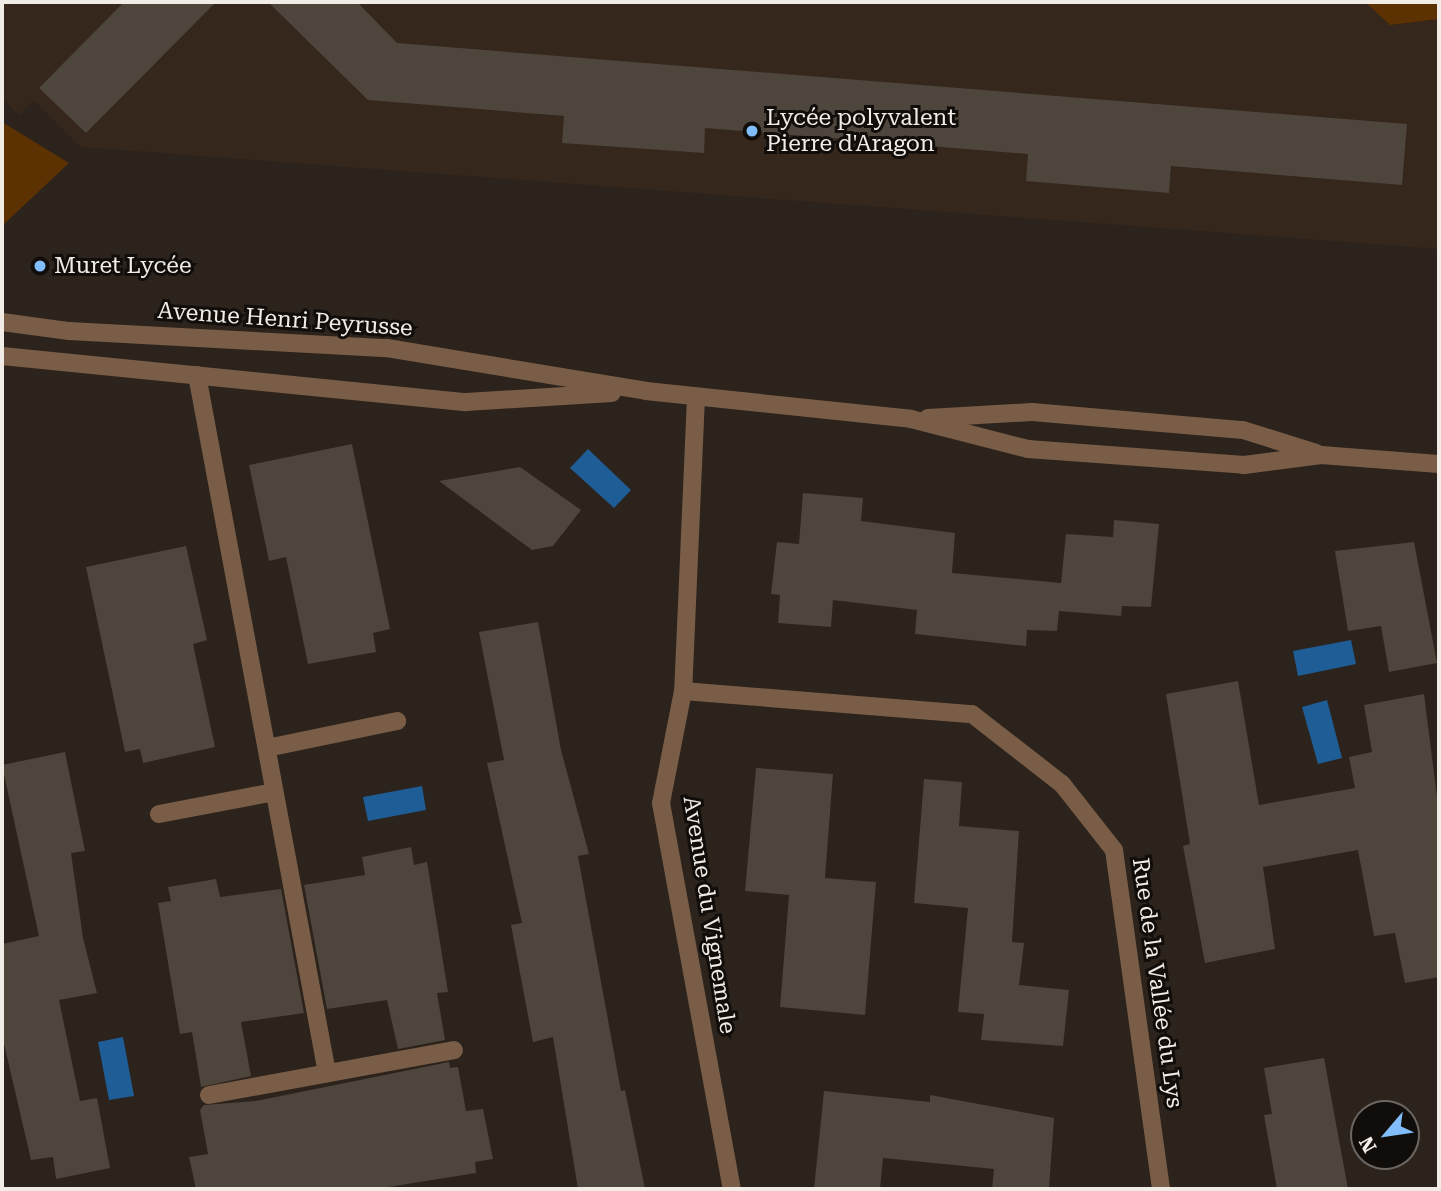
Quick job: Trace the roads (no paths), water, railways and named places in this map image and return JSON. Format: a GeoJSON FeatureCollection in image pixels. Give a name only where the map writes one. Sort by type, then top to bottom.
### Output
{"type":"FeatureCollection","features":[{"type":"Feature","properties":{"kind":"street","name":"Avenue Henri Peyrusse"},"geometry":{"type":"LineString","coordinates":[[2,322],[69,331],[387,348],[646,391],[911,419],[1045,413],[1243,430],[1321,455]]}},
{"type":"Feature","properties":{"kind":"street","name":"Avenue Henri Peyrusse"},"geometry":{"type":"LineString","coordinates":[[2,355],[466,402],[646,391]]}},
{"type":"Feature","properties":{"kind":"street"},"geometry":{"type":"LineString","coordinates":[[197,375],[327,1073]]}},
{"type":"Feature","properties":{"kind":"street","name":"Avenue du Vignemale"},"geometry":{"type":"LineString","coordinates":[[696,397],[682,691],[661,803],[732,1189]]}},
{"type":"Feature","properties":{"kind":"street","name":"Avenue Henri Peyrusse"},"geometry":{"type":"LineString","coordinates":[[911,419],[1028,449],[1244,465],[1321,455],[1439,464]]}},
{"type":"Feature","properties":{"kind":"street","name":"Rue de la Vallée du Lys"},"geometry":{"type":"LineString","coordinates":[[682,691],[972,714],[1062,784],[1114,850],[1161,1189]]}},
{"type":"Feature","properties":{"kind":"street"},"geometry":{"type":"LineString","coordinates":[[267,748],[397,721]]}},
{"type":"Feature","properties":{"kind":"street"},"geometry":{"type":"LineString","coordinates":[[159,814],[275,792]]}},
{"type":"Feature","properties":{"kind":"street"},"geometry":{"type":"LineString","coordinates":[[209,1095],[454,1050]]}},
{"type":"Feature","properties":{"kind":"water"},"geometry":{"type":"Polygon","coordinates":[[[588,449],[631,490],[614,508],[570,468],[588,449]]]}},
{"type":"Feature","properties":{"kind":"water"},"geometry":{"type":"Polygon","coordinates":[[[1351,640],[1356,664],[1298,676],[1293,651],[1351,640]]]}},
{"type":"Feature","properties":{"kind":"water"},"geometry":{"type":"Polygon","coordinates":[[[1327,700],[1342,758],[1318,764],[1302,707],[1327,700]]]}},
{"type":"Feature","properties":{"kind":"water"},"geometry":{"type":"Polygon","coordinates":[[[422,786],[426,810],[368,821],[363,797],[422,786]]]}},
{"type":"Feature","properties":{"kind":"water"},"geometry":{"type":"Polygon","coordinates":[[[123,1037],[134,1096],[109,1100],[98,1042],[123,1037]]]}},
{"type":"Feature","properties":{"kind":"place","name":"Lycée polyvalent Pierre d'Aragon"},"geometry":{"type":"Point","coordinates":[752,131]}},
{"type":"Feature","properties":{"kind":"place","name":"Muret Lycée"},"geometry":{"type":"Point","coordinates":[40,266]}}]}
